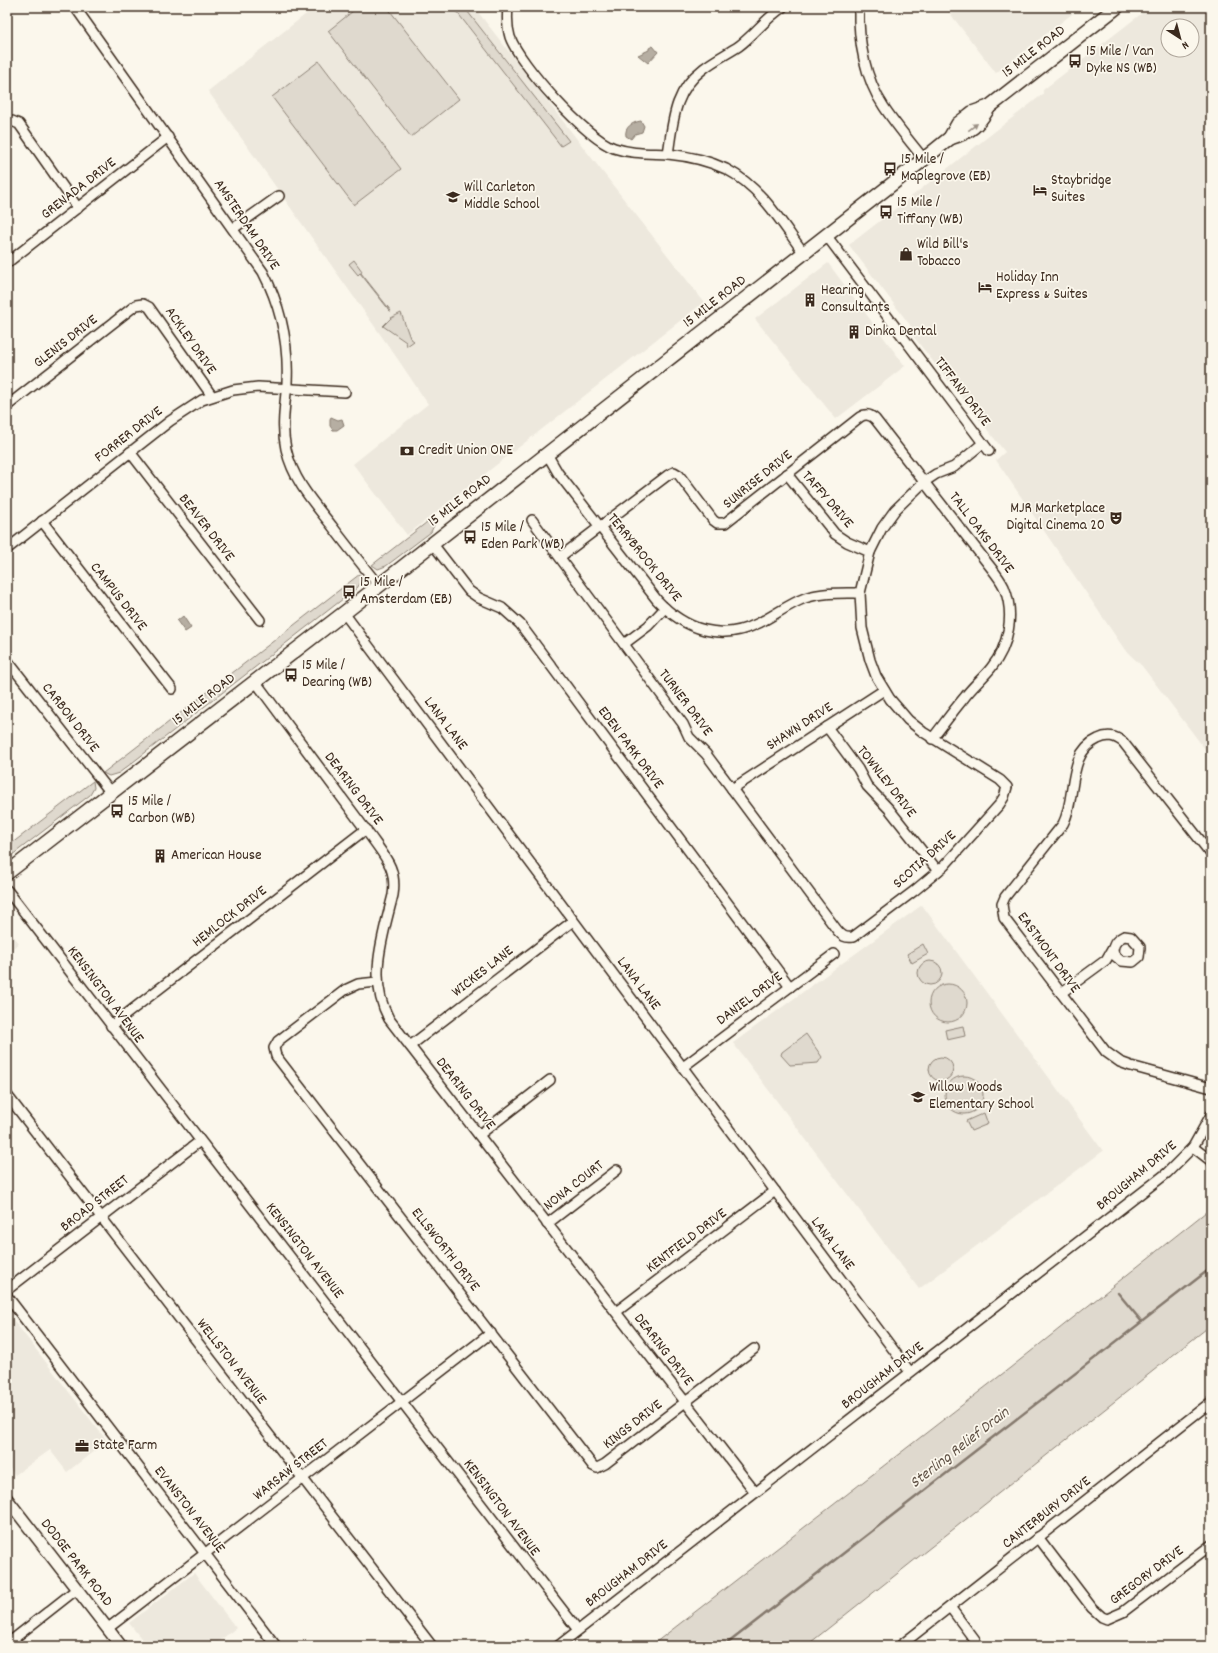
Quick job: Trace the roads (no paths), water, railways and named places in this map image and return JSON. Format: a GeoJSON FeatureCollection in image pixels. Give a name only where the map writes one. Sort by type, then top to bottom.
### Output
{"type":"FeatureCollection","features":[{"type":"Feature","properties":{"kind":"main road","name":"15 MILE ROAD"},"geometry":{"type":"LineString","coordinates":[[7,873],[379,586],[950,138],[966,133],[980,122],[989,107],[1117,7]]}},
{"type":"Feature","properties":{"kind":"street","name":"AMSTERDAM DRIVE"},"geometry":{"type":"LineString","coordinates":[[76,7],[234,228],[263,272],[276,301],[285,331],[288,360],[283,425],[284,438],[293,472],[302,488],[379,586]]}},
{"type":"Feature","properties":{"kind":"street"},"geometry":{"type":"LineString","coordinates":[[508,7],[508,27],[510,37],[526,63],[564,108],[600,141],[612,147],[632,153],[668,154],[695,158],[712,163],[740,178],[753,188],[771,208],[804,252]]}},
{"type":"Feature","properties":{"kind":"street"},"geometry":{"type":"LineString","coordinates":[[668,154],[674,110],[686,85],[703,69],[738,46],[766,19],[783,7]]}},
{"type":"Feature","properties":{"kind":"street"},"geometry":{"type":"LineString","coordinates":[[859,7],[860,39],[864,60],[874,88],[884,107],[924,159]]}},
{"type":"Feature","properties":{"kind":"street"},"geometry":{"type":"LineString","coordinates":[[10,121],[19,124],[78,208]]}},
{"type":"Feature","properties":{"kind":"street","name":"GRENADA DRIVE"},"geometry":{"type":"LineString","coordinates":[[7,263],[168,137]]}},
{"type":"Feature","properties":{"kind":"street"},"geometry":{"type":"LineString","coordinates":[[234,228],[279,196]]}},
{"type":"Feature","properties":{"kind":"street","name":"TIFFANY DRIVE"},"geometry":{"type":"LineString","coordinates":[[826,235],[989,451]]}},
{"type":"Feature","properties":{"kind":"street","name":"ACKLEY DRIVE"},"geometry":{"type":"LineString","coordinates":[[143,304],[149,307],[212,396]]}},
{"type":"Feature","properties":{"kind":"street","name":"GLENIS DRIVE"},"geometry":{"type":"LineString","coordinates":[[7,406],[136,305],[143,304]]}},
{"type":"Feature","properties":{"kind":"street","name":"FORRER DRIVE"},"geometry":{"type":"LineString","coordinates":[[7,549],[182,412],[212,396],[245,388],[286,388],[345,392]]}},
{"type":"Feature","properties":{"kind":"street","name":"SUNRISE DRIVE"},"geometry":{"type":"LineString","coordinates":[[560,557],[674,472],[679,475],[713,520],[721,524],[728,521],[860,417],[868,415]]}},
{"type":"Feature","properties":{"kind":"street","name":"TALL OAKS DRIVE"},"geometry":{"type":"LineString","coordinates":[[868,415],[875,419],[992,569],[1004,586],[1007,597],[1009,627],[1007,638],[998,657],[992,668],[964,698],[932,739]]}},
{"type":"Feature","properties":{"kind":"street"},"geometry":{"type":"LineString","coordinates":[[932,739],[908,720],[884,690],[870,660],[863,636],[860,593],[870,552],[882,528],[895,510],[924,482],[936,474],[954,467],[983,443]]}},
{"type":"Feature","properties":{"kind":"street","name":"BEAVER DRIVE"},"geometry":{"type":"LineString","coordinates":[[130,452],[260,620]]}},
{"type":"Feature","properties":{"kind":"street","name":"TERRYBROOK DRIVE"},"geometry":{"type":"LineString","coordinates":[[547,454],[558,473],[665,608],[695,628],[706,631],[734,631],[752,626],[805,598],[832,592],[860,593]]}},
{"type":"Feature","properties":{"kind":"street","name":"TAFFY DRIVE"},"geometry":{"type":"LineString","coordinates":[[787,474],[835,534],[847,542],[870,552]]}},
{"type":"Feature","properties":{"kind":"street","name":"TURNER DRIVE"},"geometry":{"type":"LineString","coordinates":[[532,520],[684,724],[690,737],[706,754],[841,936],[847,938]]}},
{"type":"Feature","properties":{"kind":"street","name":"CAMPUS DRIVE"},"geometry":{"type":"LineString","coordinates":[[42,521],[172,689]]}},
{"type":"Feature","properties":{"kind":"street","name":"EDEN PARK DRIVE"},"geometry":{"type":"LineString","coordinates":[[432,543],[470,591],[479,598],[502,608],[520,624],[790,987]]}},
{"type":"Feature","properties":{"kind":"street"},"geometry":{"type":"LineString","coordinates":[[624,644],[648,626],[665,608]]}},
{"type":"Feature","properties":{"kind":"street","name":"LANA LANE"},"geometry":{"type":"LineString","coordinates":[[344,613],[910,1372]]}},
{"type":"Feature","properties":{"kind":"street","name":"CARBON DRIVE"},"geometry":{"type":"LineString","coordinates":[[7,660],[111,793]]}},
{"type":"Feature","properties":{"kind":"street","name":"DEARING DRIVE"},"geometry":{"type":"LineString","coordinates":[[255,681],[389,862],[394,875],[393,895],[379,956],[377,982],[380,1001],[384,1010],[410,1046],[755,1492]]}},
{"type":"Feature","properties":{"kind":"street","name":"SHAWN DRIVE"},"geometry":{"type":"LineString","coordinates":[[732,789],[884,690]]}},
{"type":"Feature","properties":{"kind":"street","name":"TOWNLEY DRIVE"},"geometry":{"type":"LineString","coordinates":[[827,727],[858,769],[868,786],[889,809],[938,871]]}},
{"type":"Feature","properties":{"kind":"street","name":"EASTMONT DRIVE"},"geometry":{"type":"LineString","coordinates":[[1211,854],[1129,749],[1117,737],[1106,735],[1096,739],[1086,747],[1080,756],[1075,772],[1068,815],[1056,834],[1005,897],[1002,904],[1004,918],[1099,1045],[1113,1058],[1131,1066],[1211,1088]]}},
{"type":"Feature","properties":{"kind":"street","name":"SCOTIA DRIVE"},"geometry":{"type":"LineString","coordinates":[[847,938],[853,937],[938,871],[963,846],[999,805],[1004,796],[1006,787],[1000,780],[932,739]]}},
{"type":"Feature","properties":{"kind":"street","name":"HEMLOCK DRIVE"},"geometry":{"type":"LineString","coordinates":[[111,1026],[366,830]]}},
{"type":"Feature","properties":{"kind":"street","name":"KENSINGTON AVENUE"},"geometry":{"type":"LineString","coordinates":[[7,890],[578,1630]]}},
{"type":"Feature","properties":{"kind":"street","name":"WICKES LANE"},"geometry":{"type":"LineString","coordinates":[[410,1046],[573,921]]}},
{"type":"Feature","properties":{"kind":"street"},"geometry":{"type":"LineString","coordinates":[[1061,993],[1106,960],[1116,940],[1128,936],[1140,947],[1141,950],[1139,957],[1133,962],[1128,962],[1117,958],[1106,960]]}},
{"type":"Feature","properties":{"kind":"street"},"geometry":{"type":"LineString","coordinates":[[1113,948],[1114,955],[1117,958]]}},
{"type":"Feature","properties":{"kind":"street","name":"DANIEL DRIVE"},"geometry":{"type":"LineString","coordinates":[[683,1067],[834,954]]}},
{"type":"Feature","properties":{"kind":"street","name":"ELLSWORTH DRIVE"},"geometry":{"type":"LineString","coordinates":[[377,982],[358,984],[345,990],[278,1041],[274,1048],[276,1056],[590,1462],[597,1468]]}},
{"type":"Feature","properties":{"kind":"street"},"geometry":{"type":"LineString","coordinates":[[479,1135],[550,1080]]}},
{"type":"Feature","properties":{"kind":"street","name":"WELLSTON AVENUE"},"geometry":{"type":"LineString","coordinates":[[7,1095],[432,1646]]}},
{"type":"Feature","properties":{"kind":"street","name":"BROUGHAM DRIVE"},"geometry":{"type":"LineString","coordinates":[[558,1646],[1167,1173],[1193,1147],[1211,1115]]}},
{"type":"Feature","properties":{"kind":"street","name":"BROAD STREET"},"geometry":{"type":"LineString","coordinates":[[7,1290],[200,1141]]}},
{"type":"Feature","properties":{"kind":"street"},"geometry":{"type":"LineString","coordinates":[[1193,1147],[1211,1162]]}},
{"type":"Feature","properties":{"kind":"street","name":"NONA COURT"},"geometry":{"type":"LineString","coordinates":[[548,1224],[617,1170]]}},
{"type":"Feature","properties":{"kind":"street","name":"KENTFIELD DRIVE"},"geometry":{"type":"LineString","coordinates":[[616,1312],[775,1191]]}},
{"type":"Feature","properties":{"kind":"street","name":"EVANSTON AVENUE"},"geometry":{"type":"LineString","coordinates":[[7,1296],[276,1646]]}},
{"type":"Feature","properties":{"kind":"street","name":"WARSAW STREET"},"geometry":{"type":"LineString","coordinates":[[108,1629],[491,1333]]}},
{"type":"Feature","properties":{"kind":"street","name":"KINGS DRIVE"},"geometry":{"type":"LineString","coordinates":[[597,1468],[605,1464],[754,1349]]}},
{"type":"Feature","properties":{"kind":"street","name":"CANTERBURY DRIVE"},"geometry":{"type":"LineString","coordinates":[[900,1646],[1211,1402]]}},
{"type":"Feature","properties":{"kind":"street","name":"DODGE PARK ROAD"},"geometry":{"type":"LineString","coordinates":[[7,1499],[120,1646]]}},
{"type":"Feature","properties":{"kind":"street","name":"GREGORY DRIVE"},"geometry":{"type":"LineString","coordinates":[[1038,1537],[1092,1608],[1102,1617],[1108,1619],[1123,1612],[1211,1545]]}},
{"type":"Feature","properties":{"kind":"street"},"geometry":{"type":"LineString","coordinates":[[7,1644],[76,1589]]}},
{"type":"Feature","properties":{"kind":"street"},"geometry":{"type":"LineString","coordinates":[[950,1607],[979,1646]]}},
{"type":"Feature","properties":{"kind":"waterway","name":"Sterling Relief Drain"},"geometry":{"type":"LineString","coordinates":[[724,1646],[1211,1268]]}},
{"type":"Feature","properties":{"kind":"waterway"},"geometry":{"type":"LineString","coordinates":[[1118,1293],[1142,1322]]}},
{"type":"Feature","properties":{"kind":"place","name":"15 Mile / Van Dyke NS (WB)"},"geometry":{"type":"Point","coordinates":[1075,61]}},
{"type":"Feature","properties":{"kind":"place","name":"15 Mile / Maplegrove (EB)"},"geometry":{"type":"Point","coordinates":[890,169]}},
{"type":"Feature","properties":{"kind":"place","name":"Staybridge Suites"},"geometry":{"type":"Point","coordinates":[1040,190]}},
{"type":"Feature","properties":{"kind":"place","name":"Will Carleton Middle School"},"geometry":{"type":"Point","coordinates":[453,197]}},
{"type":"Feature","properties":{"kind":"place","name":"15 Mile / Tiffany (WB)"},"geometry":{"type":"Point","coordinates":[886,212]}},
{"type":"Feature","properties":{"kind":"place","name":"Wild Bill's Tobacco"},"geometry":{"type":"Point","coordinates":[906,254]}},
{"type":"Feature","properties":{"kind":"place","name":"Holiday Inn Express & Suites"},"geometry":{"type":"Point","coordinates":[985,287]}},
{"type":"Feature","properties":{"kind":"place","name":"Hearing Consultants"},"geometry":{"type":"Point","coordinates":[810,300]}},
{"type":"Feature","properties":{"kind":"place","name":"Dinka Dental"},"geometry":{"type":"Point","coordinates":[854,332]}},
{"type":"Feature","properties":{"kind":"place","name":"Credit Union ONE"},"geometry":{"type":"Point","coordinates":[407,451]}},
{"type":"Feature","properties":{"kind":"place","name":"MJR Marketplace Digital Cinema 20"},"geometry":{"type":"Point","coordinates":[1116,518]}},
{"type":"Feature","properties":{"kind":"place","name":"15 Mile / Eden Park (WB)"},"geometry":{"type":"Point","coordinates":[470,537]}},
{"type":"Feature","properties":{"kind":"place","name":"15 Mile / Amsterdam (EB)"},"geometry":{"type":"Point","coordinates":[349,592]}},
{"type":"Feature","properties":{"kind":"place","name":"15 Mile / Dearing (WB)"},"geometry":{"type":"Point","coordinates":[291,675]}},
{"type":"Feature","properties":{"kind":"place","name":"15 Mile / Carbon (WB)"},"geometry":{"type":"Point","coordinates":[117,811]}},
{"type":"Feature","properties":{"kind":"place","name":"American House"},"geometry":{"type":"Point","coordinates":[160,856]}},
{"type":"Feature","properties":{"kind":"place","name":"Willow Woods Elementary School"},"geometry":{"type":"Point","coordinates":[918,1097]}},
{"type":"Feature","properties":{"kind":"place","name":"State Farm"},"geometry":{"type":"Point","coordinates":[82,1446]}}]}
